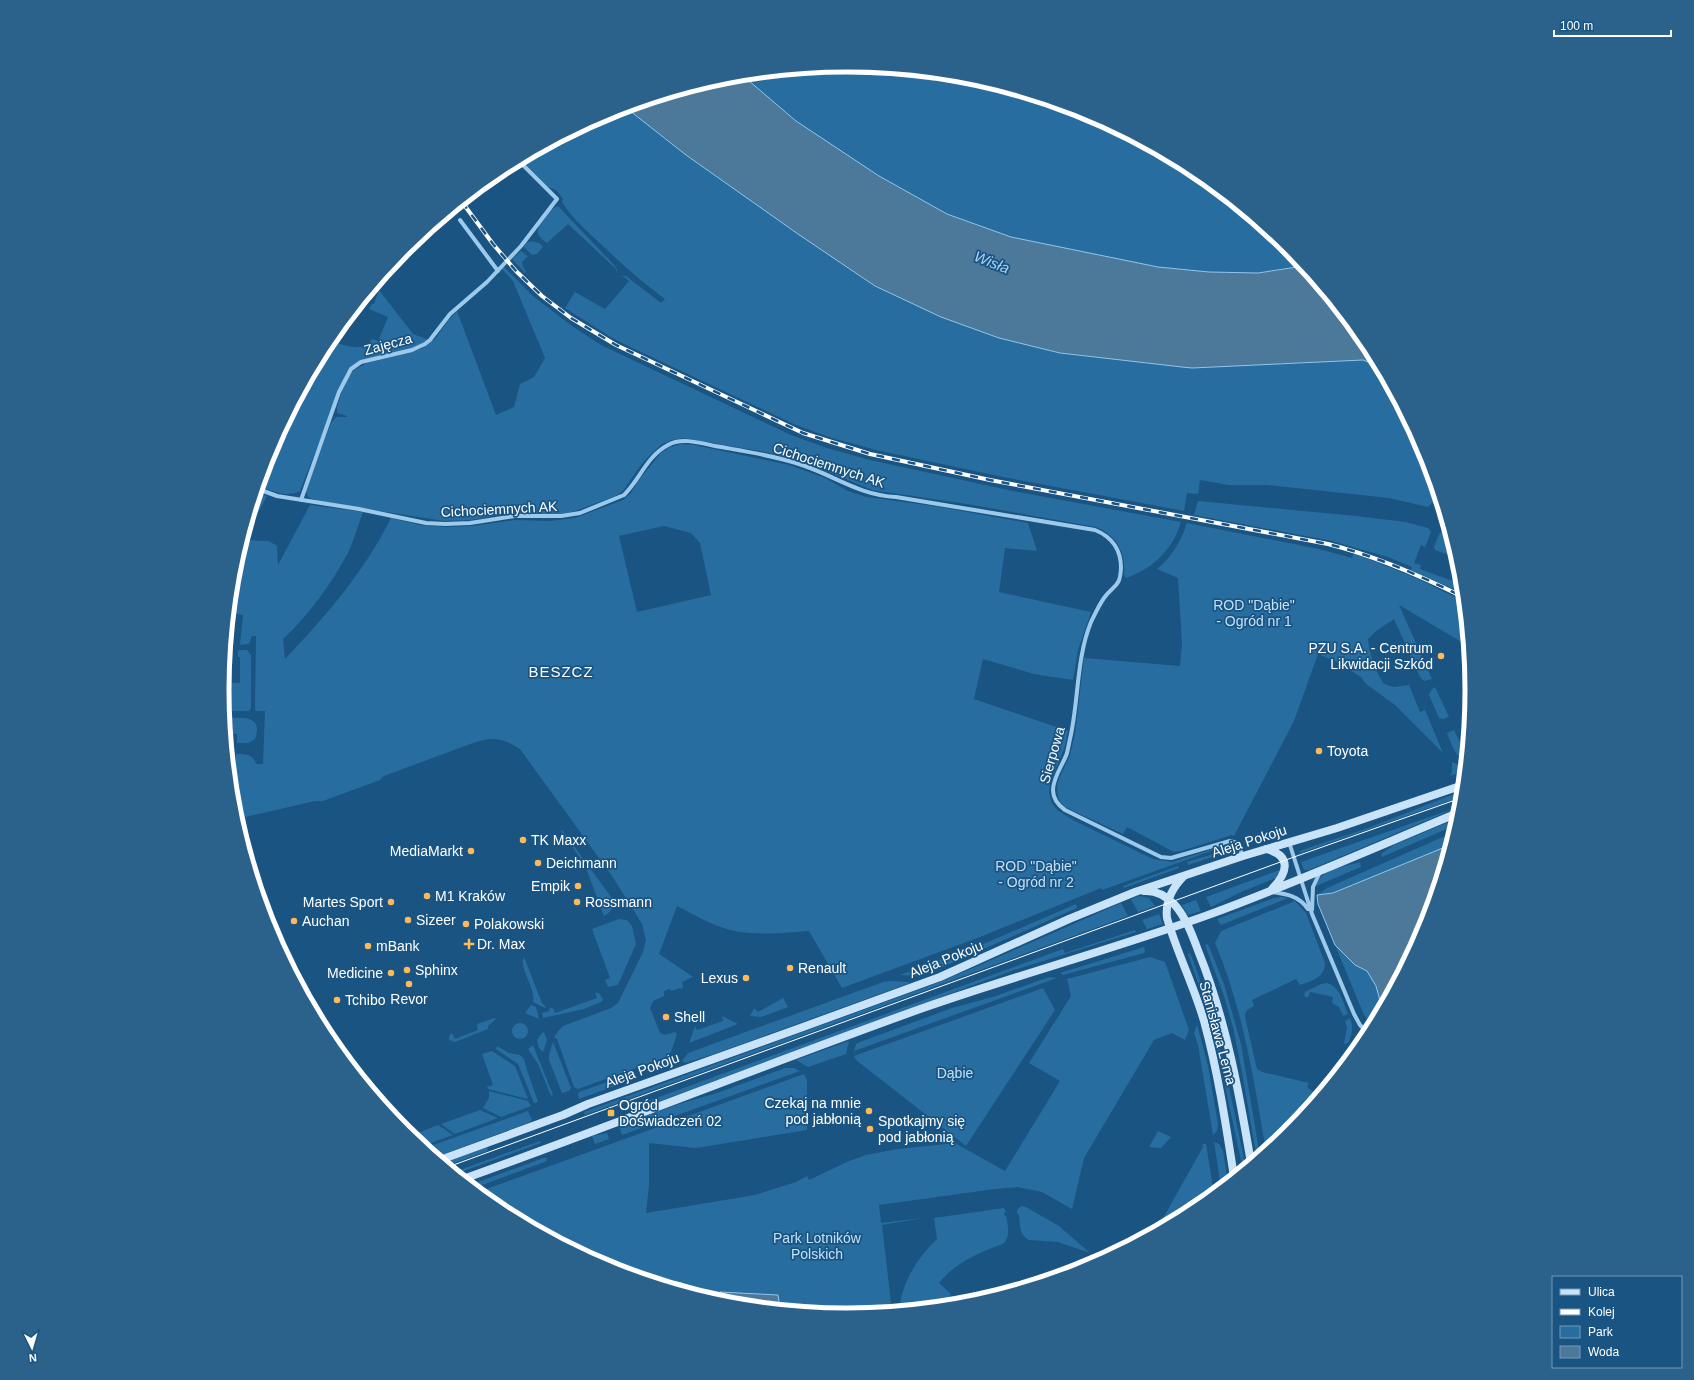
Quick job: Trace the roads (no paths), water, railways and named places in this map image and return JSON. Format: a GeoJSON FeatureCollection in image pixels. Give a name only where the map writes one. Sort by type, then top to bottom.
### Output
{"type":"FeatureCollection","features":[{"type":"Feature","properties":{"kind":"main road","name":"Aleja Pokoju"},"geometry":{"type":"LineString","coordinates":[[444,1158],[563,1115],[588,1104],[940,977],[1069,919],[1136,892],[1457,787]]}},
{"type":"Feature","properties":{"kind":"main road"},"geometry":{"type":"LineString","coordinates":[[468,1177],[923,1008],[1186,923],[1269,892],[1452,815]]}},
{"type":"Feature","properties":{"kind":"main road"},"geometry":{"type":"LineString","coordinates":[[1266,849],[1281,856],[1285,868],[1280,881],[1269,892]]}},
{"type":"Feature","properties":{"kind":"main road"},"geometry":{"type":"LineString","coordinates":[[1168,900],[1174,889],[1186,875]]}},
{"type":"Feature","properties":{"kind":"main road","name":"Stanisława Lema"},"geometry":{"type":"LineString","coordinates":[[1136,892],[1152,891],[1168,900],[1175,906],[1186,923],[1208,977],[1224,1029],[1250,1158]]}},
{"type":"Feature","properties":{"kind":"main road","name":"Stanisława Lema"},"geometry":{"type":"LineString","coordinates":[[1168,900],[1167,914],[1170,928],[1192,984],[1208,1035],[1233,1172]]}},
{"type":"Feature","properties":{"kind":"street","name":"Zajęcza"},"geometry":{"type":"LineString","coordinates":[[301,500],[339,392],[350,369],[361,362],[400,353],[425,344],[450,314],[487,282],[521,246],[557,199],[523,165]]}},
{"type":"Feature","properties":{"kind":"street"},"geometry":{"type":"LineString","coordinates":[[460,220],[498,271]]}},
{"type":"Feature","properties":{"kind":"street","name":"Cichociemnych AK"},"geometry":{"type":"LineString","coordinates":[[262,491],[277,496],[359,509],[426,523],[470,523],[515,516],[561,516],[580,513],[624,495],[630,489],[642,468],[659,451],[670,443],[688,441],[782,459],[830,476],[852,488],[871,494],[1096,530],[1110,539],[1118,550],[1121,563],[1118,584]]}},
{"type":"Feature","properties":{"kind":"street","name":"Sierpowa"},"geometry":{"type":"LineString","coordinates":[[1118,584],[1105,597],[1088,631],[1082,657],[1071,736],[1067,753],[1054,786],[1055,799],[1065,810],[1165,858],[1171,858],[1230,841],[1237,843],[1243,856]]}},
{"type":"Feature","properties":{"kind":"street"},"geometry":{"type":"LineString","coordinates":[[1289,842],[1312,914],[1354,1014],[1364,1029]]}},
{"type":"Feature","properties":{"kind":"street"},"geometry":{"type":"LineString","coordinates":[[1312,914],[1314,884],[1318,874],[1324,869]]}},
{"type":"Feature","properties":{"kind":"street"},"geometry":{"type":"LineString","coordinates":[[1269,892],[1297,898],[1312,914]]}},
{"type":"Feature","properties":{"kind":"water","name":"Wisła"},"geometry":{"type":"Polygon","coordinates":[[[748,80],[796,121],[879,176],[947,214],[1011,237],[1158,267],[1209,272],[1258,273],[1297,267],[1337,314],[1371,363],[1363,360],[1192,368],[1060,353],[999,338],[941,317],[875,286],[686,155],[631,112],[687,93],[748,80]]]}},
{"type":"Feature","properties":{"kind":"water"},"geometry":{"type":"Polygon","coordinates":[[[1445,847],[1432,889],[1418,926],[1401,963],[1380,1002],[1376,986],[1367,971],[1355,965],[1335,945],[1318,904],[1317,895],[1333,893],[1445,847]]]}},
{"type":"Feature","properties":{"kind":"water"},"geometry":{"type":"Polygon","coordinates":[[[672,1282],[679,1282],[686,1287],[672,1282]]]}},
{"type":"Feature","properties":{"kind":"water"},"geometry":{"type":"Polygon","coordinates":[[[720,1292],[778,1295],[779,1304],[766,1303],[721,1295],[720,1292]]]}},
{"type":"Feature","properties":{"kind":"tram line"},"geometry":{"type":"LineString","coordinates":[[453,1165],[1294,857],[1455,800]]}},
{"type":"Feature","properties":{"kind":"railway"},"geometry":{"type":"LineString","coordinates":[[464,205],[493,244],[516,271],[542,296],[571,318],[616,345],[803,433],[870,454],[990,480],[1328,544],[1363,554],[1397,567],[1457,594]]}},
{"type":"Feature","properties":{"kind":"place","name":"PZU S.A. - Centrum Likwidacji Szkód"},"geometry":{"type":"Point","coordinates":[1441,656]}},
{"type":"Feature","properties":{"kind":"place","name":"Toyota"},"geometry":{"type":"Point","coordinates":[1319,751]}},
{"type":"Feature","properties":{"kind":"place","name":"TK Maxx"},"geometry":{"type":"Point","coordinates":[523,840]}},
{"type":"Feature","properties":{"kind":"place","name":"MediaMarkt"},"geometry":{"type":"Point","coordinates":[471,851]}},
{"type":"Feature","properties":{"kind":"place","name":"Deichmann"},"geometry":{"type":"Point","coordinates":[538,863]}},
{"type":"Feature","properties":{"kind":"place","name":"Empik"},"geometry":{"type":"Point","coordinates":[578,886]}},
{"type":"Feature","properties":{"kind":"place","name":"M1 Kraków"},"geometry":{"type":"Point","coordinates":[427,896]}},
{"type":"Feature","properties":{"kind":"place","name":"Martes Sport"},"geometry":{"type":"Point","coordinates":[391,902]}},
{"type":"Feature","properties":{"kind":"place","name":"Rossmann"},"geometry":{"type":"Point","coordinates":[577,902]}},
{"type":"Feature","properties":{"kind":"place","name":"Sizeer"},"geometry":{"type":"Point","coordinates":[408,920]}},
{"type":"Feature","properties":{"kind":"place","name":"Auchan"},"geometry":{"type":"Point","coordinates":[294,921]}},
{"type":"Feature","properties":{"kind":"place","name":"Polakowski"},"geometry":{"type":"Point","coordinates":[466,924]}},
{"type":"Feature","properties":{"kind":"place","name":"Dr. Max"},"geometry":{"type":"Point","coordinates":[469,944]}},
{"type":"Feature","properties":{"kind":"place","name":"mBank"},"geometry":{"type":"Point","coordinates":[368,946]}},
{"type":"Feature","properties":{"kind":"place","name":"Renault"},"geometry":{"type":"Point","coordinates":[790,968]}},
{"type":"Feature","properties":{"kind":"place","name":"Sphinx"},"geometry":{"type":"Point","coordinates":[407,970]}},
{"type":"Feature","properties":{"kind":"place","name":"Medicine"},"geometry":{"type":"Point","coordinates":[391,973]}},
{"type":"Feature","properties":{"kind":"place","name":"Lexus"},"geometry":{"type":"Point","coordinates":[746,978]}},
{"type":"Feature","properties":{"kind":"place","name":"Revor"},"geometry":{"type":"Point","coordinates":[409,984]}},
{"type":"Feature","properties":{"kind":"place","name":"Tchibo"},"geometry":{"type":"Point","coordinates":[337,1000]}},
{"type":"Feature","properties":{"kind":"place","name":"Shell"},"geometry":{"type":"Point","coordinates":[666,1017]}},
{"type":"Feature","properties":{"kind":"place","name":"Czekaj na mnie pod jabłonią"},"geometry":{"type":"Point","coordinates":[869,1111]}},
{"type":"Feature","properties":{"kind":"place","name":"Ogród Doświadczeń 02"},"geometry":{"type":"Point","coordinates":[611,1113]}},
{"type":"Feature","properties":{"kind":"place","name":"Spotkajmy się pod jabłonią"},"geometry":{"type":"Point","coordinates":[870,1129]}},
{"type":"Feature","properties":{"kind":"district","name":"BESZCZ"},"geometry":{"type":"Point","coordinates":[561,671]}},
{"type":"Feature","properties":{"kind":"park label","name":"ROD \"Dąbie\" - Ogród nr 1"},"geometry":{"type":"Point","coordinates":[1254,614]}},
{"type":"Feature","properties":{"kind":"park label","name":"ROD \"Dąbie\" - Ogród nr 2"},"geometry":{"type":"Point","coordinates":[1036,874]}},
{"type":"Feature","properties":{"kind":"park label","name":"Dąbie"},"geometry":{"type":"Point","coordinates":[955,1073]}},
{"type":"Feature","properties":{"kind":"park label","name":"Park Lotników Polskich"},"geometry":{"type":"Point","coordinates":[817,1246]}}]}
